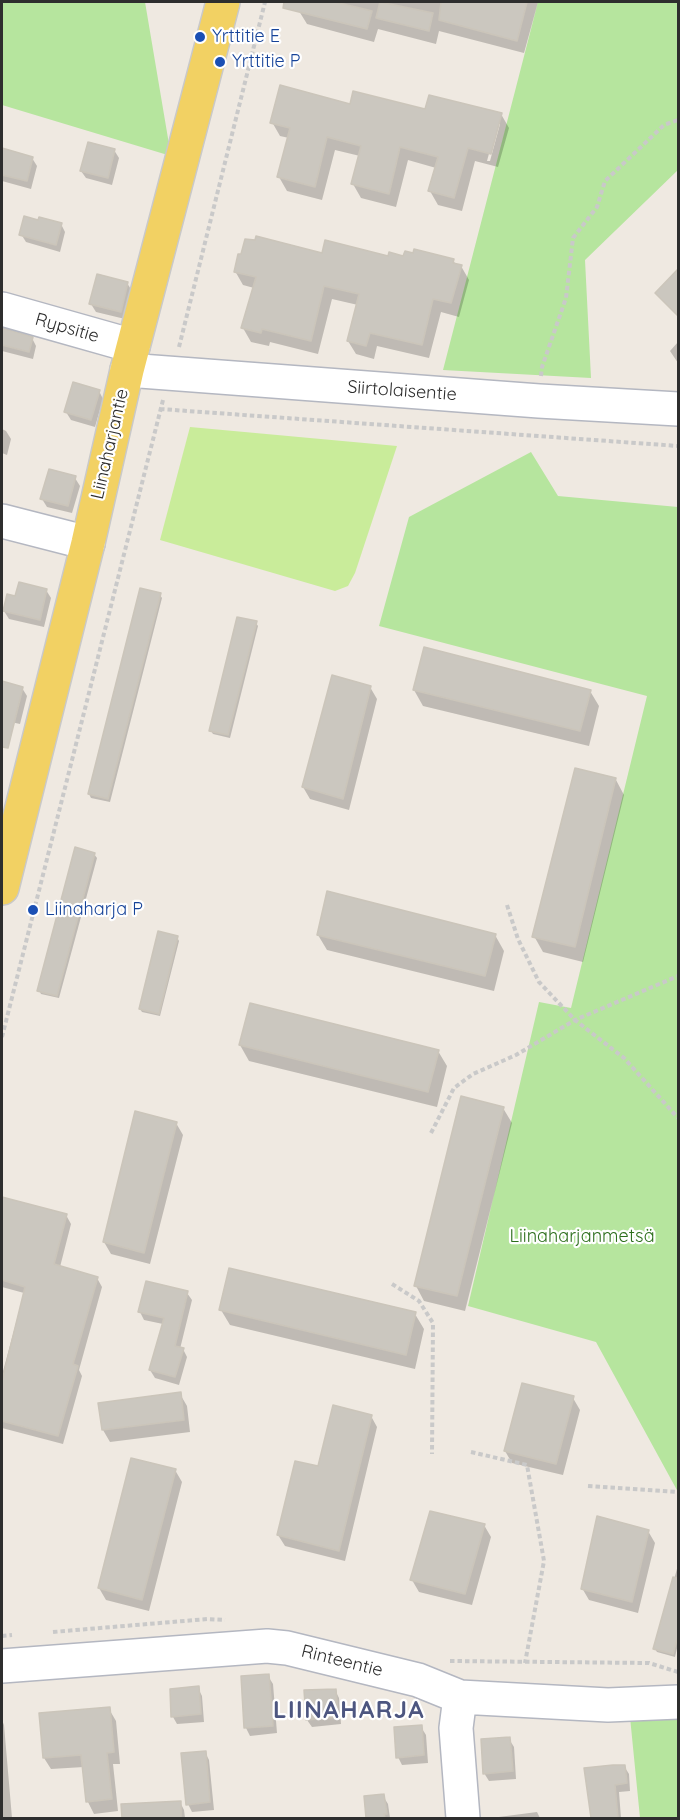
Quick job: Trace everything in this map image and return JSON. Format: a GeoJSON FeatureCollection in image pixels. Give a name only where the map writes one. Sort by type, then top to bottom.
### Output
{"type":"FeatureCollection","features":[{"type":"Feature","properties":{"kind":"main road","name":"Liinaharjantie"},"geometry":{"type":"LineString","coordinates":[[2,888],[88,543],[130,358],[224,2]]}},
{"type":"Feature","properties":{"kind":"street","name":"Rypsitie"},"geometry":{"type":"LineString","coordinates":[[2,309],[130,358]]}},
{"type":"Feature","properties":{"kind":"street","name":"Siirtolaisentie"},"geometry":{"type":"LineString","coordinates":[[130,358],[172,375],[678,409]]}},
{"type":"Feature","properties":{"kind":"street"},"geometry":{"type":"LineString","coordinates":[[2,521],[88,543]]}},
{"type":"Feature","properties":{"kind":"street","name":"Rinteentie"},"geometry":{"type":"LineString","coordinates":[[2,1666],[267,1646],[287,1648],[418,1680],[460,1697],[608,1705],[678,1702]]}},
{"type":"Feature","properties":{"kind":"street"},"geometry":{"type":"LineString","coordinates":[[460,1697],[456,1728],[463,1818]]}},
{"type":"Feature","properties":{"kind":"path"},"geometry":{"type":"LineString","coordinates":[[2,1037],[265,2]]}},
{"type":"Feature","properties":{"kind":"path"},"geometry":{"type":"LineString","coordinates":[[539,401],[542,367],[566,298],[573,238],[597,207],[605,181],[664,125],[678,120]]}},
{"type":"Feature","properties":{"kind":"path"},"geometry":{"type":"LineString","coordinates":[[160,409],[678,446]]}},
{"type":"Feature","properties":{"kind":"path"},"geometry":{"type":"LineString","coordinates":[[507,905],[518,939],[539,982],[575,1020],[624,1058],[678,1118]]}},
{"type":"Feature","properties":{"kind":"path"},"geometry":{"type":"LineString","coordinates":[[430,1133],[454,1088],[473,1074],[516,1055],[575,1020],[678,976]]}},
{"type":"Feature","properties":{"kind":"path"},"geometry":{"type":"LineString","coordinates":[[392,1284],[419,1301],[433,1323],[432,1454]]}},
{"type":"Feature","properties":{"kind":"path"},"geometry":{"type":"LineString","coordinates":[[471,1452],[527,1465],[544,1561],[525,1663]]}},
{"type":"Feature","properties":{"kind":"path"},"geometry":{"type":"LineString","coordinates":[[588,1486],[678,1492]]}},
{"type":"Feature","properties":{"kind":"green space"},"geometry":{"type":"Polygon","coordinates":[[[2,2],[145,2],[171,156],[2,105],[2,2]]]}},
{"type":"Feature","properties":{"kind":"green space"},"geometry":{"type":"Polygon","coordinates":[[[538,2],[678,2],[678,170],[585,260],[591,378],[443,370],[538,2]]]}},
{"type":"Feature","properties":{"kind":"green space"},"geometry":{"type":"Polygon","coordinates":[[[190,427],[397,446],[355,573],[348,586],[335,591],[160,540],[190,427]]]}},
{"type":"Feature","properties":{"kind":"green space","name":"Liinaharjanmetsä"},"geometry":{"type":"Polygon","coordinates":[[[531,452],[558,496],[678,507],[678,1492],[596,1342],[468,1306],[539,1002],[571,1008],[647,696],[379,626],[409,517],[531,452]]]}},
{"type":"Feature","properties":{"kind":"green space"},"geometry":{"type":"Polygon","coordinates":[[[678,1715],[678,1818],[640,1818],[630,1717],[678,1715]]]}},
{"type":"Feature","properties":{"kind":"building"},"geometry":{"type":"Polygon","coordinates":[[[284,2],[335,2],[372,11],[367,29],[283,8],[284,2]]]}},
{"type":"Feature","properties":{"kind":"building"},"geometry":{"type":"Polygon","coordinates":[[[380,2],[433,13],[429,31],[376,18],[380,2]]]}},
{"type":"Feature","properties":{"kind":"building"},"geometry":{"type":"Polygon","coordinates":[[[441,2],[527,2],[517,41],[439,20],[441,2]]]}},
{"type":"Feature","properties":{"kind":"building"},"geometry":{"type":"Polygon","coordinates":[[[280,85],[350,104],[353,91],[425,109],[429,95],[502,113],[491,154],[468,148],[454,198],[428,191],[438,157],[400,147],[389,194],[351,184],[361,146],[327,137],[315,187],[277,177],[290,128],[270,123],[280,85]]]}},
{"type":"Feature","properties":{"kind":"building"},"geometry":{"type":"Polygon","coordinates":[[[88,142],[115,149],[108,178],[80,171],[88,142]]]}},
{"type":"Feature","properties":{"kind":"building"},"geometry":{"type":"Polygon","coordinates":[[[2,148],[33,157],[27,181],[2,175],[2,148]]]}},
{"type":"Feature","properties":{"kind":"building"},"geometry":{"type":"Polygon","coordinates":[[[24,216],[62,223],[56,245],[19,235],[24,216]]]}},
{"type":"Feature","properties":{"kind":"building"},"geometry":{"type":"Polygon","coordinates":[[[256,236],[322,253],[325,240],[388,256],[389,252],[403,256],[405,251],[413,253],[414,249],[454,259],[453,263],[462,265],[451,303],[433,299],[422,345],[370,333],[366,346],[347,341],[359,294],[324,286],[311,341],[262,329],[261,333],[241,328],[256,277],[234,272],[238,254],[241,254],[245,239],[255,240],[256,236]]]}},
{"type":"Feature","properties":{"kind":"building"},"geometry":{"type":"Polygon","coordinates":[[[678,269],[678,316],[655,293],[678,269]]]}},
{"type":"Feature","properties":{"kind":"building"},"geometry":{"type":"Polygon","coordinates":[[[97,274],[128,282],[121,312],[89,304],[97,274]]]}},
{"type":"Feature","properties":{"kind":"building"},"geometry":{"type":"Polygon","coordinates":[[[2,328],[33,337],[29,352],[2,345],[2,328]]]}},
{"type":"Feature","properties":{"kind":"building"},"geometry":{"type":"Polygon","coordinates":[[[73,382],[100,390],[91,420],[64,412],[73,382]]]}},
{"type":"Feature","properties":{"kind":"building"},"geometry":{"type":"Polygon","coordinates":[[[49,469],[76,476],[68,506],[40,499],[49,469]]]}},
{"type":"Feature","properties":{"kind":"building"},"geometry":{"type":"Polygon","coordinates":[[[19,582],[47,589],[40,620],[3,611],[7,594],[15,596],[19,582]]]}},
{"type":"Feature","properties":{"kind":"building"},"geometry":{"type":"Polygon","coordinates":[[[140,588],[161,593],[108,799],[88,794],[140,588]]]}},
{"type":"Feature","properties":{"kind":"building"},"geometry":{"type":"Polygon","coordinates":[[[237,617],[257,621],[228,735],[209,731],[237,617]]]}},
{"type":"Feature","properties":{"kind":"building"},"geometry":{"type":"Polygon","coordinates":[[[424,647],[591,690],[580,731],[413,690],[424,647]]]}},
{"type":"Feature","properties":{"kind":"building"},"geometry":{"type":"Polygon","coordinates":[[[332,675],[371,686],[343,799],[302,787],[332,675]]]}},
{"type":"Feature","properties":{"kind":"building"},"geometry":{"type":"Polygon","coordinates":[[[2,681],[23,687],[8,748],[2,747],[2,681]]]}},
{"type":"Feature","properties":{"kind":"building"},"geometry":{"type":"Polygon","coordinates":[[[575,768],[616,778],[575,947],[532,937],[575,768]]]}},
{"type":"Feature","properties":{"kind":"building"},"geometry":{"type":"Polygon","coordinates":[[[75,847],[95,853],[57,996],[37,991],[75,847]]]}},
{"type":"Feature","properties":{"kind":"building"},"geometry":{"type":"Polygon","coordinates":[[[327,891],[496,934],[485,976],[317,935],[327,891]]]}},
{"type":"Feature","properties":{"kind":"building"},"geometry":{"type":"Polygon","coordinates":[[[158,931],[178,936],[159,1014],[139,1009],[158,931]]]}},
{"type":"Feature","properties":{"kind":"building"},"geometry":{"type":"Polygon","coordinates":[[[250,1003],[439,1050],[428,1092],[239,1045],[250,1003]]]}},
{"type":"Feature","properties":{"kind":"building"},"geometry":{"type":"Polygon","coordinates":[[[461,1096],[504,1107],[457,1296],[414,1286],[461,1096]]]}},
{"type":"Feature","properties":{"kind":"building"},"geometry":{"type":"Polygon","coordinates":[[[135,1111],[177,1122],[144,1253],[103,1242],[135,1111]]]}},
{"type":"Feature","properties":{"kind":"building"},"geometry":{"type":"Polygon","coordinates":[[[2,1197],[67,1214],[54,1264],[98,1277],[73,1364],[78,1366],[58,1436],[2,1421],[2,1381],[25,1287],[2,1280],[2,1197]]]}},
{"type":"Feature","properties":{"kind":"building"},"geometry":{"type":"Polygon","coordinates":[[[229,1268],[416,1312],[406,1355],[219,1310],[229,1268]]]}},
{"type":"Feature","properties":{"kind":"building"},"geometry":{"type":"Polygon","coordinates":[[[146,1281],[188,1291],[175,1346],[184,1348],[175,1377],[149,1370],[164,1318],[138,1312],[146,1281]]]}},
{"type":"Feature","properties":{"kind":"building"},"geometry":{"type":"Polygon","coordinates":[[[522,1383],[574,1396],[556,1464],[504,1451],[522,1383]]]}},
{"type":"Feature","properties":{"kind":"building"},"geometry":{"type":"Polygon","coordinates":[[[181,1392],[184,1420],[102,1430],[98,1403],[181,1392]]]}},
{"type":"Feature","properties":{"kind":"building"},"geometry":{"type":"Polygon","coordinates":[[[333,1405],[372,1415],[339,1551],[277,1535],[295,1461],[318,1466],[333,1405]]]}},
{"type":"Feature","properties":{"kind":"building"},"geometry":{"type":"Polygon","coordinates":[[[131,1458],[176,1469],[142,1600],[98,1588],[131,1458]]]}},
{"type":"Feature","properties":{"kind":"building"},"geometry":{"type":"Polygon","coordinates":[[[430,1511],[485,1524],[465,1594],[410,1580],[430,1511]]]}},
{"type":"Feature","properties":{"kind":"building"},"geometry":{"type":"Polygon","coordinates":[[[597,1516],[649,1530],[632,1602],[581,1589],[597,1516]]]}},
{"type":"Feature","properties":{"kind":"building"},"geometry":{"type":"Polygon","coordinates":[[[673,1577],[678,1578],[678,1636],[673,1654],[653,1649],[673,1577]]]}},
{"type":"Feature","properties":{"kind":"building"},"geometry":{"type":"Polygon","coordinates":[[[269,1674],[273,1726],[244,1728],[241,1676],[269,1674]]]}},
{"type":"Feature","properties":{"kind":"building"},"geometry":{"type":"Polygon","coordinates":[[[199,1686],[201,1714],[171,1717],[170,1689],[199,1686]]]}},
{"type":"Feature","properties":{"kind":"building"},"geometry":{"type":"Polygon","coordinates":[[[336,1689],[338,1717],[306,1720],[304,1690],[336,1689]]]}},
{"type":"Feature","properties":{"kind":"building"},"geometry":{"type":"Polygon","coordinates":[[[110,1707],[114,1752],[107,1753],[112,1799],[86,1802],[81,1755],[43,1758],[39,1713],[110,1707]]]}},
{"type":"Feature","properties":{"kind":"building"},"geometry":{"type":"Polygon","coordinates":[[[422,1725],[424,1755],[396,1758],[394,1727],[422,1725]]]}},
{"type":"Feature","properties":{"kind":"building"},"geometry":{"type":"Polygon","coordinates":[[[510,1737],[513,1771],[483,1774],[481,1739],[510,1737]]]}},
{"type":"Feature","properties":{"kind":"building"},"geometry":{"type":"Polygon","coordinates":[[[206,1751],[210,1802],[186,1805],[181,1753],[206,1751]]]}},
{"type":"Feature","properties":{"kind":"building"},"geometry":{"type":"Polygon","coordinates":[[[625,1765],[627,1783],[615,1785],[618,1818],[591,1818],[584,1768],[625,1765]]]}},
{"type":"Feature","properties":{"kind":"building"},"geometry":{"type":"Polygon","coordinates":[[[384,1794],[387,1814],[384,1814],[385,1818],[366,1818],[364,1796],[384,1794]]]}},
{"type":"Feature","properties":{"kind":"building"},"geometry":{"type":"Polygon","coordinates":[[[181,1801],[181,1818],[122,1818],[121,1804],[181,1801]]]}},
{"type":"Feature","properties":{"kind":"place","name":"Yrttitie E"},"geometry":{"type":"Point","coordinates":[200,37]}},
{"type":"Feature","properties":{"kind":"place","name":"Yrttitie P"},"geometry":{"type":"Point","coordinates":[220,62]}},
{"type":"Feature","properties":{"kind":"place","name":"Liinaharja P"},"geometry":{"type":"Point","coordinates":[33,910]}},
{"type":"Feature","properties":{"kind":"district","name":"LIINAHARJA"},"geometry":{"type":"Point","coordinates":[349,1711]}}]}
